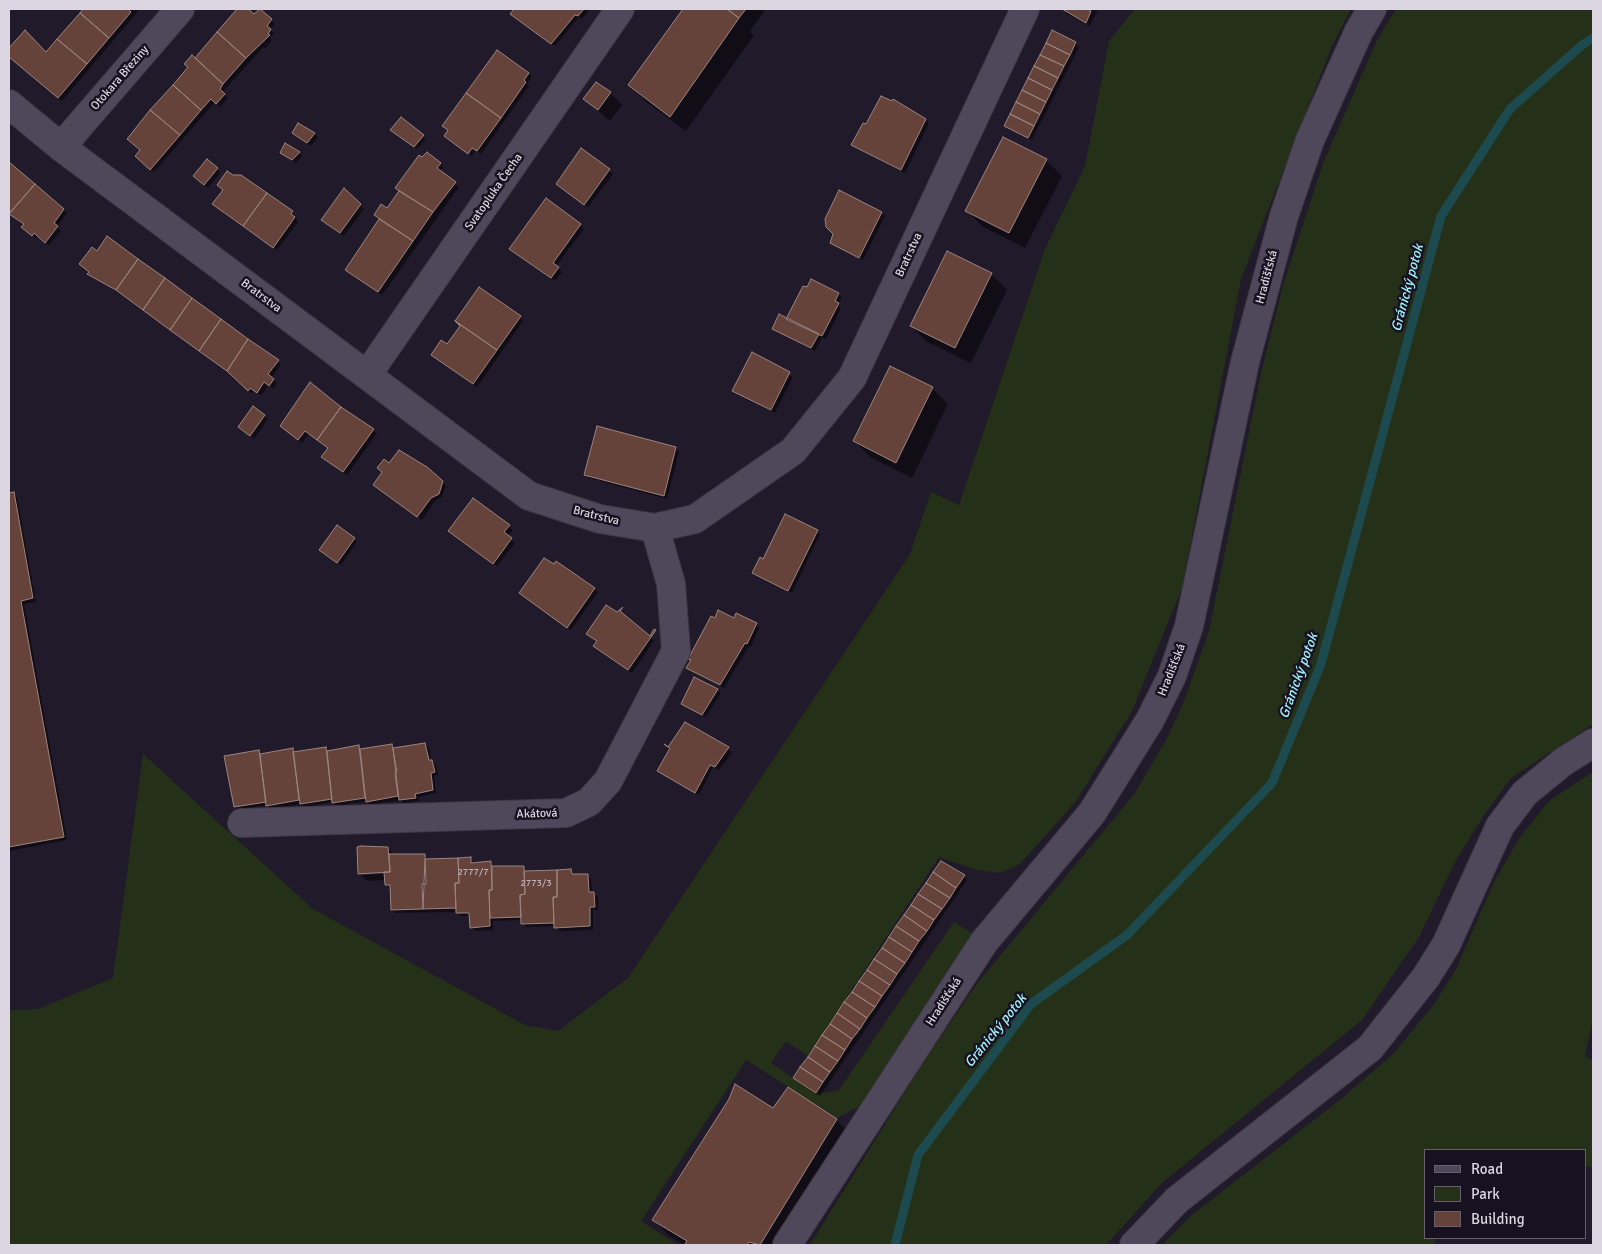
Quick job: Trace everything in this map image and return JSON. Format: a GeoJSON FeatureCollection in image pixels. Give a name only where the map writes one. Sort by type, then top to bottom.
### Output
{"type":"FeatureCollection","features":[{"type":"Feature","properties":{"kind":"street","name":"Otokara Březiny"},"geometry":{"type":"LineString","coordinates":[[61,147],[180,9]]}},
{"type":"Feature","properties":{"kind":"street","name":"Svatopluka Čecha"},"geometry":{"type":"LineString","coordinates":[[367,375],[620,9]]}},
{"type":"Feature","properties":{"kind":"street","name":"Bratrstva"},"geometry":{"type":"LineString","coordinates":[[9,104],[61,147],[529,496],[600,519],[655,528],[694,519],[793,451],[852,378],[1025,9]]}},
{"type":"Feature","properties":{"kind":"street","name":"Hradišťská"},"geometry":{"type":"LineString","coordinates":[[787,1245],[984,942],[1092,813],[1150,720],[1172,676],[1189,626],[1245,362],[1284,216],[1310,140],[1359,31],[1372,9]]}},
{"type":"Feature","properties":{"kind":"street","name":"Akátová"},"geometry":{"type":"LineString","coordinates":[[242,823],[566,813],[589,802],[608,780],[676,651],[671,584],[655,528]]}},
{"type":"Feature","properties":{"kind":"street"},"geometry":{"type":"LineString","coordinates":[[1134,1245],[1177,1200],[1370,1048],[1426,977],[1446,945],[1500,826],[1525,793],[1563,762],[1593,743]]}},
{"type":"Feature","properties":{"kind":"green space"},"geometry":{"type":"Polygon","coordinates":[[[1135,9],[1351,9],[1332,46],[1241,279],[1182,588],[1132,711],[1076,801],[1020,864],[1000,873],[977,870],[939,857],[808,1056],[786,1041],[771,1063],[816,1094],[839,1090],[954,922],[975,935],[861,1106],[837,1118],[746,1060],[641,1221],[678,1245],[9,1245],[9,1010],[38,1009],[113,978],[143,754],[313,909],[525,1025],[558,1031],[628,978],[910,554],[931,492],[959,505],[1045,249],[1085,166],[1109,41],[1135,9]]]}},
{"type":"Feature","properties":{"kind":"green space"},"geometry":{"type":"Polygon","coordinates":[[[1396,9],[1593,9],[1593,724],[1511,778],[1484,815],[1455,862],[1419,937],[1362,1020],[1163,1182],[1106,1245],[810,1245],[923,1063],[976,985],[1135,793],[1167,738],[1183,704],[1209,631],[1261,373],[1283,285],[1324,161],[1377,40],[1396,9]]]}},
{"type":"Feature","properties":{"kind":"green space"},"geometry":{"type":"Polygon","coordinates":[[[1593,772],[1593,1019],[1585,1056],[1593,1060],[1593,1168],[1587,1166],[1587,1149],[1424,1149],[1424,1239],[1436,1239],[1433,1245],[1162,1245],[1192,1215],[1341,1099],[1392,1055],[1433,1006],[1456,969],[1495,880],[1520,837],[1550,800],[1593,772]]]}},
{"type":"Feature","properties":{"kind":"building"},"geometry":{"type":"Polygon","coordinates":[[[83,9],[128,9],[131,12],[109,38],[80,13],[83,9]]]}},
{"type":"Feature","properties":{"kind":"building"},"geometry":{"type":"Polygon","coordinates":[[[237,9],[248,9],[254,14],[260,9],[272,19],[267,26],[271,29],[268,34],[270,35],[246,58],[217,32],[237,9]]]}},
{"type":"Feature","properties":{"kind":"building"},"geometry":{"type":"Polygon","coordinates":[[[514,9],[584,9],[578,16],[575,15],[551,44],[510,14],[514,9]]]}},
{"type":"Feature","properties":{"kind":"building"},"geometry":{"type":"Polygon","coordinates":[[[683,9],[727,9],[739,18],[670,117],[628,85],[683,9]]]}},
{"type":"Feature","properties":{"kind":"building"},"geometry":{"type":"Polygon","coordinates":[[[727,9],[746,9],[739,18],[727,9]]]}},
{"type":"Feature","properties":{"kind":"building"},"geometry":{"type":"Polygon","coordinates":[[[1062,9],[1087,9],[1091,11],[1086,23],[1062,9]]]}},
{"type":"Feature","properties":{"kind":"building"},"geometry":{"type":"Polygon","coordinates":[[[80,13],[109,38],[87,64],[57,39],[80,13]]]}},
{"type":"Feature","properties":{"kind":"building"},"geometry":{"type":"Polygon","coordinates":[[[25,30],[46,52],[57,39],[87,64],[58,98],[9,57],[9,48],[25,30]]]}},
{"type":"Feature","properties":{"kind":"building"},"geometry":{"type":"Polygon","coordinates":[[[1052,30],[1076,42],[1070,55],[1046,43],[1052,30]]]}},
{"type":"Feature","properties":{"kind":"building"},"geometry":{"type":"Polygon","coordinates":[[[217,32],[246,58],[223,84],[195,58],[217,32]]]}},
{"type":"Feature","properties":{"kind":"building"},"geometry":{"type":"Polygon","coordinates":[[[1046,43],[1070,55],[1064,66],[1040,55],[1046,43]]]}},
{"type":"Feature","properties":{"kind":"building"},"geometry":{"type":"Polygon","coordinates":[[[497,50],[529,73],[524,80],[526,82],[501,118],[466,93],[497,50]]]}},
{"type":"Feature","properties":{"kind":"building"},"geometry":{"type":"Polygon","coordinates":[[[192,55],[223,84],[220,89],[225,94],[216,104],[211,99],[201,110],[173,85],[188,67],[184,64],[192,55]]]}},
{"type":"Feature","properties":{"kind":"building"},"geometry":{"type":"Polygon","coordinates":[[[1040,55],[1064,66],[1058,78],[1034,66],[1040,55]]]}},
{"type":"Feature","properties":{"kind":"building"},"geometry":{"type":"Polygon","coordinates":[[[1034,66],[1058,78],[1052,90],[1028,78],[1034,66]]]}},
{"type":"Feature","properties":{"kind":"building"},"geometry":{"type":"Polygon","coordinates":[[[1028,78],[1052,90],[1046,102],[1022,90],[1028,78]]]}},
{"type":"Feature","properties":{"kind":"building"},"geometry":{"type":"Polygon","coordinates":[[[596,82],[611,92],[598,110],[583,99],[596,82]]]}},
{"type":"Feature","properties":{"kind":"building"},"geometry":{"type":"Polygon","coordinates":[[[173,85],[201,110],[180,135],[150,110],[173,85]]]}},
{"type":"Feature","properties":{"kind":"building"},"geometry":{"type":"Polygon","coordinates":[[[1022,90],[1046,102],[1040,114],[1016,102],[1022,90]]]}},
{"type":"Feature","properties":{"kind":"building"},"geometry":{"type":"Polygon","coordinates":[[[466,93],[501,118],[477,151],[472,148],[468,154],[444,136],[448,130],[442,126],[466,93]]]}},
{"type":"Feature","properties":{"kind":"building"},"geometry":{"type":"Polygon","coordinates":[[[881,96],[892,101],[893,99],[926,119],[901,170],[851,145],[863,123],[866,124],[881,96]]]}},
{"type":"Feature","properties":{"kind":"building"},"geometry":{"type":"Polygon","coordinates":[[[1016,102],[1040,114],[1034,126],[1010,114],[1016,102]]]}},
{"type":"Feature","properties":{"kind":"building"},"geometry":{"type":"Polygon","coordinates":[[[150,110],[180,135],[150,170],[135,156],[140,150],[127,139],[150,110]]]}},
{"type":"Feature","properties":{"kind":"building"},"geometry":{"type":"Polygon","coordinates":[[[1010,114],[1034,126],[1028,138],[1004,126],[1010,114]]]}},
{"type":"Feature","properties":{"kind":"building"},"geometry":{"type":"Polygon","coordinates":[[[401,117],[424,135],[414,147],[390,130],[401,117]]]}},
{"type":"Feature","properties":{"kind":"building"},"geometry":{"type":"Polygon","coordinates":[[[298,123],[315,133],[307,143],[292,133],[298,123]]]}},
{"type":"Feature","properties":{"kind":"building"},"geometry":{"type":"Polygon","coordinates":[[[1003,137],[1047,159],[1009,233],[965,211],[1003,137]]]}},
{"type":"Feature","properties":{"kind":"building"},"geometry":{"type":"Polygon","coordinates":[[[285,143],[300,152],[292,160],[280,153],[285,143]]]}},
{"type":"Feature","properties":{"kind":"building"},"geometry":{"type":"Polygon","coordinates":[[[581,148],[610,169],[584,205],[556,184],[581,148]]]}},
{"type":"Feature","properties":{"kind":"building"},"geometry":{"type":"Polygon","coordinates":[[[427,152],[441,163],[437,168],[456,182],[433,212],[395,188],[419,155],[422,157],[427,152]]]}},
{"type":"Feature","properties":{"kind":"building"},"geometry":{"type":"Polygon","coordinates":[[[207,159],[218,168],[204,185],[193,176],[207,159]]]}},
{"type":"Feature","properties":{"kind":"building"},"geometry":{"type":"Polygon","coordinates":[[[9,162],[35,184],[9,214],[9,162]]]}},
{"type":"Feature","properties":{"kind":"building"},"geometry":{"type":"Polygon","coordinates":[[[227,171],[233,175],[241,175],[267,193],[243,226],[212,204],[223,190],[217,185],[227,171]]]}},
{"type":"Feature","properties":{"kind":"building"},"geometry":{"type":"Polygon","coordinates":[[[35,184],[64,209],[54,223],[58,226],[45,243],[34,233],[32,236],[21,227],[24,224],[9,214],[35,184]]]}},
{"type":"Feature","properties":{"kind":"building"},"geometry":{"type":"Polygon","coordinates":[[[344,188],[361,204],[340,233],[321,220],[344,188]]]}},
{"type":"Feature","properties":{"kind":"building"},"geometry":{"type":"Polygon","coordinates":[[[839,190],[882,212],[859,258],[830,243],[833,234],[826,227],[825,219],[839,190]]]}},
{"type":"Feature","properties":{"kind":"building"},"geometry":{"type":"Polygon","coordinates":[[[399,191],[433,212],[413,241],[374,215],[381,204],[387,208],[399,191]]]}},
{"type":"Feature","properties":{"kind":"building"},"geometry":{"type":"Polygon","coordinates":[[[267,193],[293,211],[291,214],[295,217],[273,248],[243,226],[267,193]]]}},
{"type":"Feature","properties":{"kind":"building"},"geometry":{"type":"Polygon","coordinates":[[[546,198],[581,224],[553,263],[559,267],[551,278],[509,249],[546,198]]]}},
{"type":"Feature","properties":{"kind":"building"},"geometry":{"type":"Polygon","coordinates":[[[379,219],[413,241],[378,292],[345,270],[379,219]]]}},
{"type":"Feature","properties":{"kind":"building"},"geometry":{"type":"Polygon","coordinates":[[[107,236],[138,259],[116,290],[87,274],[89,272],[79,264],[92,247],[97,251],[107,236]]]}},
{"type":"Feature","properties":{"kind":"building"},"geometry":{"type":"Polygon","coordinates":[[[947,251],[992,273],[955,348],[910,326],[947,251]]]}},
{"type":"Feature","properties":{"kind":"building"},"geometry":{"type":"Polygon","coordinates":[[[138,259],[165,278],[143,310],[116,290],[138,259]]]}},
{"type":"Feature","properties":{"kind":"building"},"geometry":{"type":"Polygon","coordinates":[[[165,278],[192,298],[170,330],[143,310],[165,278]]]}},
{"type":"Feature","properties":{"kind":"building"},"geometry":{"type":"Polygon","coordinates":[[[811,279],[839,293],[835,301],[839,303],[822,336],[786,319],[803,286],[807,287],[811,279]]]}},
{"type":"Feature","properties":{"kind":"building"},"geometry":{"type":"Polygon","coordinates":[[[479,287],[521,316],[497,350],[455,321],[479,287]]]}},
{"type":"Feature","properties":{"kind":"building"},"geometry":{"type":"Polygon","coordinates":[[[192,298],[221,319],[199,351],[170,330],[192,298]]]}},
{"type":"Feature","properties":{"kind":"building"},"geometry":{"type":"Polygon","coordinates":[[[779,314],[819,334],[811,348],[772,329],[779,314]]]}},
{"type":"Feature","properties":{"kind":"building"},"geometry":{"type":"Polygon","coordinates":[[[221,319],[248,339],[227,371],[199,351],[221,319]]]}},
{"type":"Feature","properties":{"kind":"building"},"geometry":{"type":"Polygon","coordinates":[[[455,321],[497,350],[473,384],[431,355],[441,340],[447,344],[460,326],[455,321]]]}},
{"type":"Feature","properties":{"kind":"building"},"geometry":{"type":"Polygon","coordinates":[[[248,339],[279,360],[268,374],[274,379],[269,386],[264,382],[257,393],[250,388],[248,391],[227,371],[248,339]]]}},
{"type":"Feature","properties":{"kind":"building"},"geometry":{"type":"Polygon","coordinates":[[[752,352],[790,372],[771,410],[732,391],[752,352]]]}},
{"type":"Feature","properties":{"kind":"building"},"geometry":{"type":"Polygon","coordinates":[[[890,366],[933,387],[896,463],[853,441],[890,366]]]}},
{"type":"Feature","properties":{"kind":"building"},"geometry":{"type":"Polygon","coordinates":[[[310,382],[341,407],[317,440],[305,431],[298,440],[280,426],[310,382]]]}},
{"type":"Feature","properties":{"kind":"building"},"geometry":{"type":"Polygon","coordinates":[[[253,406],[265,415],[250,436],[238,427],[253,406]]]}},
{"type":"Feature","properties":{"kind":"building"},"geometry":{"type":"Polygon","coordinates":[[[341,407],[374,429],[343,472],[321,457],[328,448],[317,440],[341,407]]]}},
{"type":"Feature","properties":{"kind":"building"},"geometry":{"type":"Polygon","coordinates":[[[597,426],[676,447],[664,496],[584,475],[597,426]]]}},
{"type":"Feature","properties":{"kind":"building"},"geometry":{"type":"Polygon","coordinates":[[[399,450],[427,467],[443,481],[439,494],[431,498],[417,517],[373,485],[382,472],[377,468],[384,459],[389,463],[399,450]]]}},
{"type":"Feature","properties":{"kind":"building"},"geometry":{"type":"Polygon","coordinates":[[[14,492],[33,598],[21,601],[64,837],[9,847],[9,493],[14,492]]]}},
{"type":"Feature","properties":{"kind":"building"},"geometry":{"type":"Polygon","coordinates":[[[473,498],[510,525],[504,532],[512,538],[493,564],[448,531],[473,498]]]}},
{"type":"Feature","properties":{"kind":"building"},"geometry":{"type":"Polygon","coordinates":[[[785,514],[818,530],[788,591],[752,573],[760,557],[763,559],[785,514]]]}},
{"type":"Feature","properties":{"kind":"building"},"geometry":{"type":"Polygon","coordinates":[[[337,525],[355,538],[337,563],[319,550],[337,525]]]}},
{"type":"Feature","properties":{"kind":"building"},"geometry":{"type":"Polygon","coordinates":[[[544,558],[554,564],[556,561],[595,588],[567,628],[519,593],[544,558]]]}},
{"type":"Feature","properties":{"kind":"building"},"geometry":{"type":"Polygon","coordinates":[[[606,605],[617,612],[623,607],[620,611],[650,636],[654,629],[656,630],[628,670],[593,646],[597,641],[586,634],[606,605]]]}},
{"type":"Feature","properties":{"kind":"building"},"geometry":{"type":"Polygon","coordinates":[[[718,610],[734,618],[736,613],[757,623],[747,644],[745,643],[720,685],[686,668],[691,660],[688,659],[711,616],[715,618],[718,610]]]}},
{"type":"Feature","properties":{"kind":"building"},"geometry":{"type":"Polygon","coordinates":[[[694,677],[718,689],[702,715],[681,704],[694,677]]]}},
{"type":"Feature","properties":{"kind":"building"},"geometry":{"type":"Polygon","coordinates":[[[685,722],[729,747],[715,767],[710,765],[695,793],[657,771],[670,748],[668,747],[685,722]]]}},
{"type":"Feature","properties":{"kind":"building"},"geometry":{"type":"Polygon","coordinates":[[[425,743],[429,760],[432,760],[435,772],[431,773],[433,790],[415,794],[416,798],[399,800],[393,748],[425,743]]]}},
{"type":"Feature","properties":{"kind":"building"},"geometry":{"type":"Polygon","coordinates":[[[392,744],[397,772],[395,773],[398,796],[366,802],[360,749],[392,744]]]}},
{"type":"Feature","properties":{"kind":"building"},"geometry":{"type":"Polygon","coordinates":[[[359,745],[365,798],[332,803],[327,751],[359,745]]]}},
{"type":"Feature","properties":{"kind":"building"},"geometry":{"type":"Polygon","coordinates":[[[326,747],[332,799],[300,804],[293,752],[326,747]]]}},
{"type":"Feature","properties":{"kind":"building"},"geometry":{"type":"Polygon","coordinates":[[[293,748],[299,800],[266,806],[260,754],[293,748]]]}},
{"type":"Feature","properties":{"kind":"building"},"geometry":{"type":"Polygon","coordinates":[[[259,750],[266,802],[234,807],[224,756],[259,750]]]}},
{"type":"Feature","properties":{"kind":"building"},"geometry":{"type":"Polygon","coordinates":[[[357,847],[388,847],[390,872],[358,874],[357,847]]]}},
{"type":"Feature","properties":{"kind":"building"},"geometry":{"type":"Polygon","coordinates":[[[389,854],[425,854],[426,884],[422,884],[423,909],[391,910],[390,885],[385,885],[384,872],[390,872],[389,854]]]}},
{"type":"Feature","properties":{"kind":"building"},"geometry":{"type":"Polygon","coordinates":[[[471,857],[471,863],[491,861],[492,890],[489,890],[490,926],[470,928],[469,913],[456,913],[455,883],[459,883],[458,858],[471,857]]]}},
{"type":"Feature","properties":{"kind":"building"},"geometry":{"type":"Polygon","coordinates":[[[458,858],[459,883],[455,883],[456,908],[423,909],[425,859],[458,858]]]}},
{"type":"Feature","properties":{"kind":"building"},"geometry":{"type":"Polygon","coordinates":[[[941,861],[965,875],[956,888],[933,872],[941,861]]]}},
{"type":"Feature","properties":{"kind":"building"},"geometry":{"type":"Polygon","coordinates":[[[492,866],[524,866],[525,894],[520,895],[521,917],[490,918],[489,890],[492,890],[492,866]]]}},
{"type":"Feature","properties":{"kind":"building"},"geometry":{"type":"Polygon","coordinates":[[[571,869],[572,874],[588,874],[589,892],[594,892],[595,907],[590,907],[590,926],[554,928],[553,897],[557,897],[557,870],[571,869]]]}},
{"type":"Feature","properties":{"kind":"building"},"geometry":{"type":"Polygon","coordinates":[[[557,870],[557,897],[553,897],[554,923],[521,924],[520,895],[525,894],[524,871],[557,870]]]}},
{"type":"Feature","properties":{"kind":"building"},"geometry":{"type":"Polygon","coordinates":[[[933,872],[956,888],[950,898],[926,883],[933,872]]]}},
{"type":"Feature","properties":{"kind":"building"},"geometry":{"type":"Polygon","coordinates":[[[926,883],[950,898],[942,909],[918,894],[926,883]]]}},
{"type":"Feature","properties":{"kind":"building"},"geometry":{"type":"Polygon","coordinates":[[[918,894],[942,909],[934,920],[911,905],[918,894]]]}},
{"type":"Feature","properties":{"kind":"building"},"geometry":{"type":"Polygon","coordinates":[[[911,905],[934,920],[927,931],[904,915],[911,905]]]}},
{"type":"Feature","properties":{"kind":"building"},"geometry":{"type":"Polygon","coordinates":[[[904,915],[927,931],[919,941],[896,926],[904,915]]]}},
{"type":"Feature","properties":{"kind":"building"},"geometry":{"type":"Polygon","coordinates":[[[896,926],[919,941],[912,952],[889,937],[896,926]]]}},
{"type":"Feature","properties":{"kind":"building"},"geometry":{"type":"Polygon","coordinates":[[[889,937],[912,952],[905,963],[882,948],[889,937]]]}},
{"type":"Feature","properties":{"kind":"building"},"geometry":{"type":"Polygon","coordinates":[[[882,948],[905,963],[897,974],[874,959],[882,948]]]}},
{"type":"Feature","properties":{"kind":"building"},"geometry":{"type":"Polygon","coordinates":[[[874,959],[897,974],[890,985],[867,970],[874,959]]]}},
{"type":"Feature","properties":{"kind":"building"},"geometry":{"type":"Polygon","coordinates":[[[867,970],[890,985],[882,996],[859,981],[867,970]]]}},
{"type":"Feature","properties":{"kind":"building"},"geometry":{"type":"Polygon","coordinates":[[[859,981],[882,996],[875,1007],[852,992],[859,981]]]}},
{"type":"Feature","properties":{"kind":"building"},"geometry":{"type":"Polygon","coordinates":[[[852,992],[875,1007],[867,1018],[844,1002],[852,992]]]}},
{"type":"Feature","properties":{"kind":"building"},"geometry":{"type":"Polygon","coordinates":[[[844,1002],[867,1018],[860,1029],[837,1013],[844,1002]]]}},
{"type":"Feature","properties":{"kind":"building"},"geometry":{"type":"Polygon","coordinates":[[[837,1013],[860,1029],[852,1039],[830,1024],[837,1013]]]}},
{"type":"Feature","properties":{"kind":"building"},"geometry":{"type":"Polygon","coordinates":[[[830,1024],[852,1039],[845,1050],[822,1035],[830,1024]]]}},
{"type":"Feature","properties":{"kind":"building"},"geometry":{"type":"Polygon","coordinates":[[[822,1035],[845,1050],[838,1061],[815,1046],[822,1035]]]}},
{"type":"Feature","properties":{"kind":"building"},"geometry":{"type":"Polygon","coordinates":[[[815,1046],[838,1061],[830,1072],[808,1057],[815,1046]]]}},
{"type":"Feature","properties":{"kind":"building"},"geometry":{"type":"Polygon","coordinates":[[[808,1057],[830,1072],[823,1082],[800,1067],[808,1057]]]}},
{"type":"Feature","properties":{"kind":"building"},"geometry":{"type":"Polygon","coordinates":[[[800,1067],[823,1082],[816,1093],[793,1078],[800,1067]]]}},
{"type":"Feature","properties":{"kind":"building"},"geometry":{"type":"Polygon","coordinates":[[[735,1084],[773,1108],[788,1087],[837,1119],[760,1245],[749,1242],[747,1245],[684,1245],[687,1241],[652,1220],[729,1099],[735,1084]]]}},
{"type":"Feature","properties":{"kind":"waterway","name":"Gránický potok"},"geometry":{"type":"LineString","coordinates":[[895,1245],[918,1155],[1031,1004],[1127,935],[1272,783],[1321,664],[1441,216],[1510,109],[1582,45],[1593,38]]}}]}
